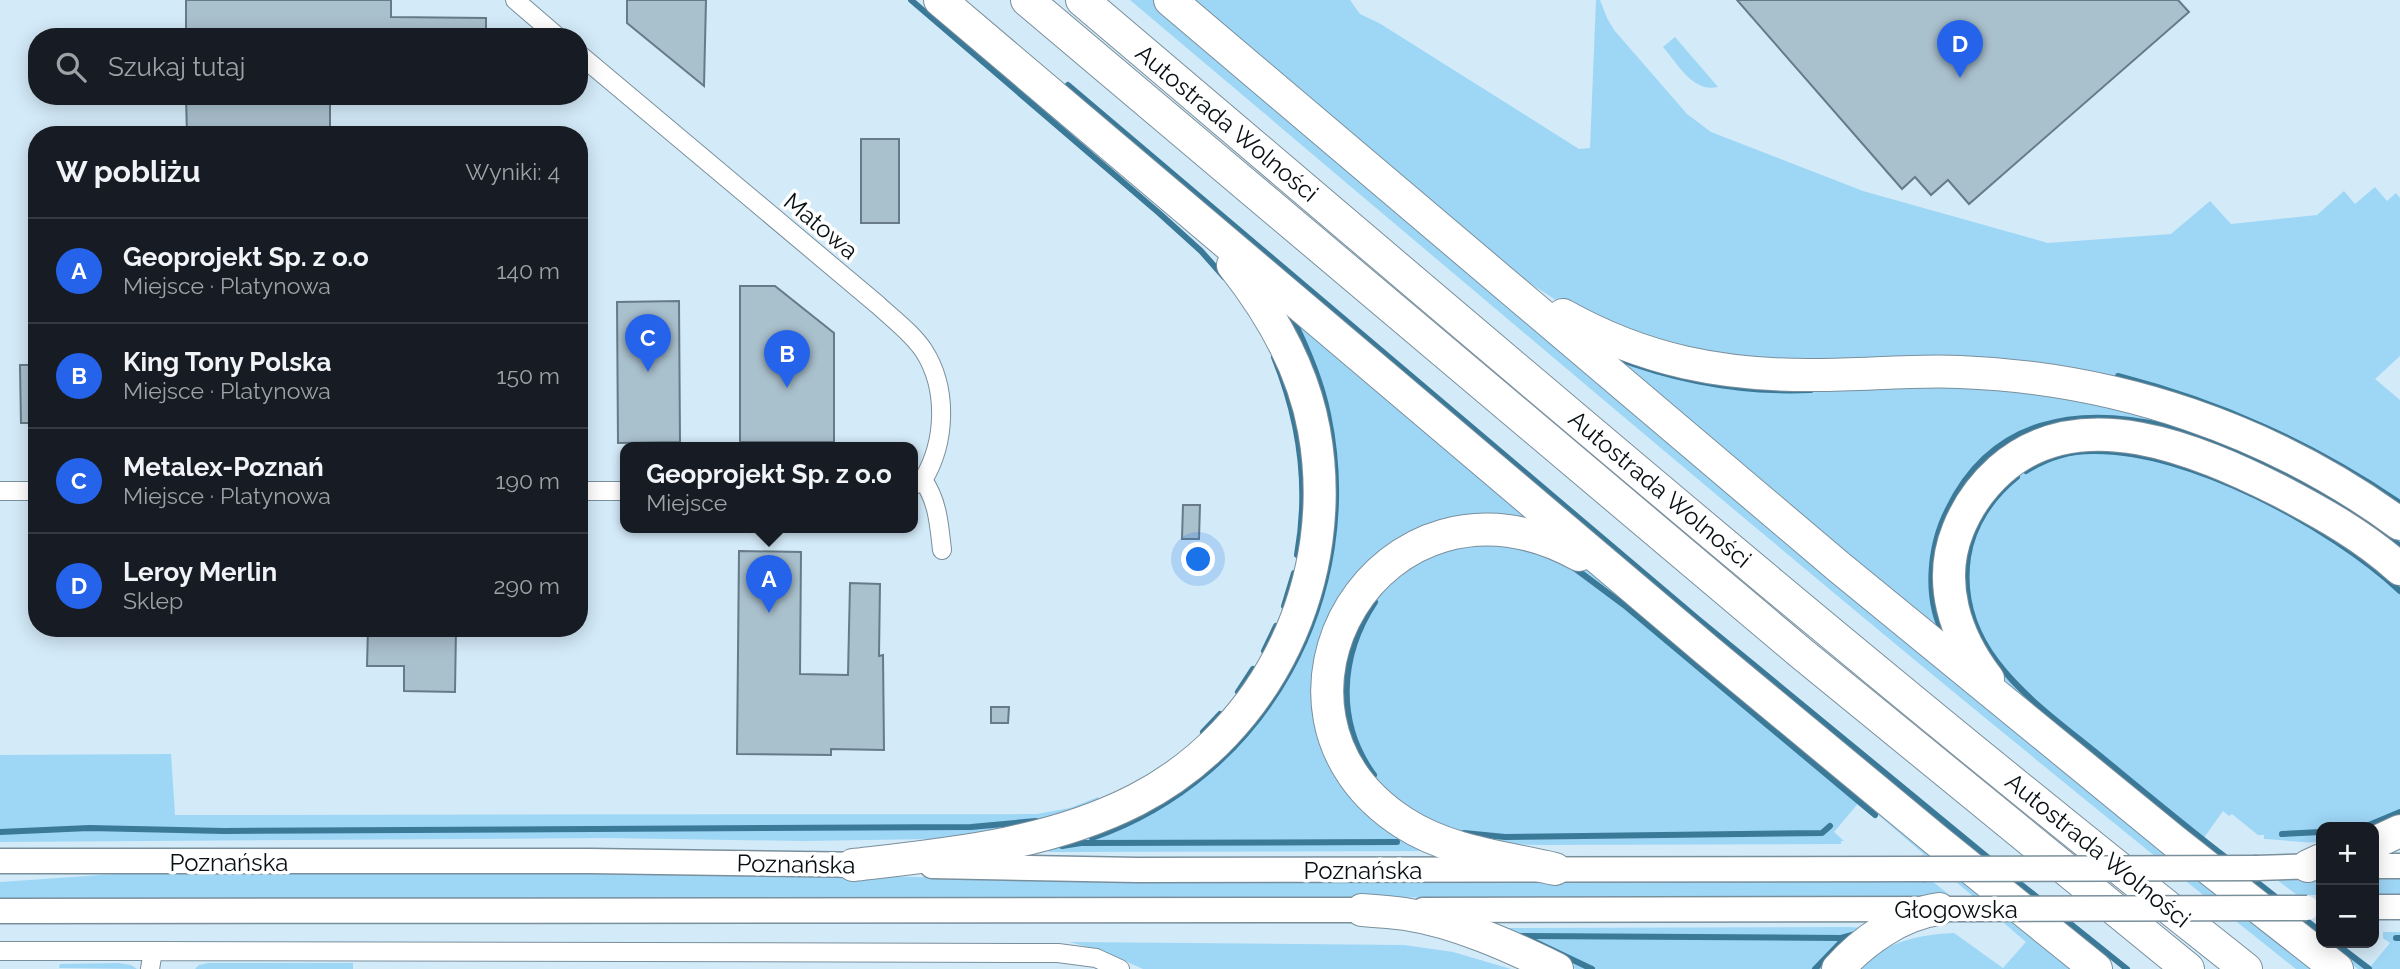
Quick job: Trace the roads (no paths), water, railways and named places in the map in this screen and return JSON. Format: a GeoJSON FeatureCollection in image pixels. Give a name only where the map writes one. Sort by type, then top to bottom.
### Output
{"type":"FeatureCollection","features":[{"type":"Feature","properties":{"kind":"highway"},"geometry":{"type":"LineString","coordinates":[[940,0],[1637,591],[1926,832],[2096,969]]}},
{"type":"Feature","properties":{"kind":"highway","name":"Autostrada Wolności"},"geometry":{"type":"LineString","coordinates":[[1027,0],[1801,653],[2188,969]]}},
{"type":"Feature","properties":{"kind":"highway","name":"Autostrada Wolności"},"geometry":{"type":"LineString","coordinates":[[1082,0],[1704,527],[2246,969]]}},
{"type":"Feature","properties":{"kind":"highway"},"geometry":{"type":"LineString","coordinates":[[1170,0],[1740,484],[2026,721],[2337,969]]}},
{"type":"Feature","properties":{"kind":"highway"},"geometry":{"type":"LineString","coordinates":[[853,865],[959,853],[1042,836],[1083,823],[1137,799],[1187,768],[1229,729],[1266,681],[1283,652],[1307,590],[1318,530],[1321,496],[1314,428],[1295,368],[1268,313],[1220,249],[1184,208]]}},
{"type":"Feature","properties":{"kind":"highway"},"geometry":{"type":"LineString","coordinates":[[1498,277],[1593,332],[1639,351],[1684,364],[1769,375],[1926,371],[2000,374],[2063,382],[2130,396],[2207,420],[2281,452],[2341,485],[2400,524]]}},
{"type":"Feature","properties":{"kind":"highway"},"geometry":{"type":"LineString","coordinates":[[2026,721],[1999,694],[1971,654],[1960,633],[1951,600],[1949,575],[1955,537],[1971,502],[1988,480],[2007,463],[2036,446],[2062,439],[2107,435],[2152,441],[2181,449],[2254,478],[2310,507],[2346,529],[2400,569]]}},
{"type":"Feature","properties":{"kind":"highway"},"geometry":{"type":"LineString","coordinates":[[1555,869],[1437,841],[1404,823],[1363,788],[1343,759],[1331,723],[1328,688],[1336,643],[1350,607],[1368,582],[1386,565],[1420,543],[1458,532],[1506,531],[1550,541],[1588,560],[1637,591]]}},
{"type":"Feature","properties":{"kind":"highway"},"geometry":{"type":"LineString","coordinates":[[2379,841],[2400,831]]}},
{"type":"Feature","properties":{"kind":"highway"},"geometry":{"type":"LineString","coordinates":[[1838,969],[1861,947],[1889,928],[1921,913],[1939,909]]}},
{"type":"Feature","properties":{"kind":"highway"},"geometry":{"type":"LineString","coordinates":[[1362,910],[1406,914],[1452,927],[1506,946],[1557,969]]}},
{"type":"Feature","properties":{"kind":"main road","name":"Poznańska"},"geometry":{"type":"LineString","coordinates":[[0,861],[590,861],[1137,870],[1591,870]]}},
{"type":"Feature","properties":{"kind":"main road","name":"Głogowska"},"geometry":{"type":"LineString","coordinates":[[1591,870],[2257,868],[2316,864]]}},
{"type":"Feature","properties":{"kind":"main road"},"geometry":{"type":"LineString","coordinates":[[2379,866],[2400,866]]}},
{"type":"Feature","properties":{"kind":"main road"},"geometry":{"type":"LineString","coordinates":[[2379,907],[2400,907]]}},
{"type":"Feature","properties":{"kind":"main road","name":"Głogowska"},"geometry":{"type":"LineString","coordinates":[[1591,909],[2314,908]]}},
{"type":"Feature","properties":{"kind":"main road","name":"Poznańska"},"geometry":{"type":"LineString","coordinates":[[0,911],[1591,909]]}},
{"type":"Feature","properties":{"kind":"street"},"geometry":{"type":"LineString","coordinates":[[515,0],[548,28]]}},
{"type":"Feature","properties":{"kind":"street","name":"Matowa"},"geometry":{"type":"LineString","coordinates":[[588,62],[878,306],[923,349],[938,382],[941,414],[935,455],[918,483]]}},
{"type":"Feature","properties":{"kind":"street"},"geometry":{"type":"LineString","coordinates":[[918,483],[935,502],[942,550]]}},
{"type":"Feature","properties":{"kind":"street"},"geometry":{"type":"LineString","coordinates":[[0,491],[28,491]]}},
{"type":"Feature","properties":{"kind":"street"},"geometry":{"type":"LineString","coordinates":[[588,491],[620,491]]}},
{"type":"Feature","properties":{"kind":"street"},"geometry":{"type":"LineString","coordinates":[[0,951],[152,960],[1037,952],[1084,956],[1120,969]]}},
{"type":"Feature","properties":{"kind":"waterway"},"geometry":{"type":"LineString","coordinates":[[911,0],[1159,213],[1201,251],[1224,277]]}},
{"type":"Feature","properties":{"kind":"waterway"},"geometry":{"type":"LineString","coordinates":[[1068,85],[1698,619],[1991,860]]}},
{"type":"Feature","properties":{"kind":"waterway"},"geometry":{"type":"LineString","coordinates":[[1092,838],[1154,810],[1208,771],[1254,725],[1290,671],[1316,612],[1332,548],[1336,482],[1328,414],[1322,388],[1291,315]]}},
{"type":"Feature","properties":{"kind":"waterway"},"geometry":{"type":"LineString","coordinates":[[1274,357],[1290,406],[1300,455],[1302,505],[1297,555]]}},
{"type":"Feature","properties":{"kind":"waterway"},"geometry":{"type":"LineString","coordinates":[[1614,357],[1662,373],[1711,384],[1811,390]]}},
{"type":"Feature","properties":{"kind":"waterway"},"geometry":{"type":"LineString","coordinates":[[2118,376],[2193,399],[2265,427],[2367,481],[2400,503]]}},
{"type":"Feature","properties":{"kind":"waterway"},"geometry":{"type":"LineString","coordinates":[[1945,637],[1934,607],[1931,573],[1937,539],[1948,509],[1988,455],[2040,426],[2101,418],[2166,426],[2232,447],[2295,477],[2353,511],[2400,546]]}},
{"type":"Feature","properties":{"kind":"waterway"},"geometry":{"type":"LineString","coordinates":[[2026,471],[2058,456],[2083,451],[2130,454],[2171,463],[2256,496],[2298,518],[2371,567],[2400,591]]}},
{"type":"Feature","properties":{"kind":"waterway"},"geometry":{"type":"LineString","coordinates":[[2017,477],[1985,512],[1974,534],[1968,557],[1967,591],[1974,622],[1988,649],[2007,674],[2054,719],[2229,860]]}},
{"type":"Feature","properties":{"kind":"waterway"},"geometry":{"type":"LineString","coordinates":[[1573,567],[1624,605],[1875,815]]}},
{"type":"Feature","properties":{"kind":"waterway"},"geometry":{"type":"LineString","coordinates":[[1284,606],[1294,573]]}},
{"type":"Feature","properties":{"kind":"waterway"},"geometry":{"type":"LineString","coordinates":[[1374,775],[1361,755],[1353,733],[1347,688],[1355,644],[1363,622],[1375,602]]}},
{"type":"Feature","properties":{"kind":"waterway"},"geometry":{"type":"LineString","coordinates":[[1264,651],[1276,626]]}},
{"type":"Feature","properties":{"kind":"waterway"},"geometry":{"type":"LineString","coordinates":[[1238,692],[1253,669]]}},
{"type":"Feature","properties":{"kind":"waterway"},"geometry":{"type":"LineString","coordinates":[[1203,732],[1220,714]]}},
{"type":"Feature","properties":{"kind":"waterway"},"geometry":{"type":"LineString","coordinates":[[2376,822],[2400,812]]}},
{"type":"Feature","properties":{"kind":"waterway"},"geometry":{"type":"LineString","coordinates":[[0,832],[89,828],[224,831],[971,827],[1036,821]]}},
{"type":"Feature","properties":{"kind":"waterway"},"geometry":{"type":"LineString","coordinates":[[1464,833],[1505,837],[1822,833],[1830,826]]}},
{"type":"Feature","properties":{"kind":"waterway"},"geometry":{"type":"LineString","coordinates":[[2282,834],[2316,832]]}},
{"type":"Feature","properties":{"kind":"waterway"},"geometry":{"type":"LineString","coordinates":[[1062,846],[1081,843],[1397,842]]}},
{"type":"Feature","properties":{"kind":"waterway"},"geometry":{"type":"LineString","coordinates":[[2248,875],[2281,901]]}},
{"type":"Feature","properties":{"kind":"waterway"},"geometry":{"type":"LineString","coordinates":[[2013,878],[2043,902]]}},
{"type":"Feature","properties":{"kind":"waterway"},"geometry":{"type":"LineString","coordinates":[[2301,916],[2316,928]]}},
{"type":"Feature","properties":{"kind":"waterway"},"geometry":{"type":"LineString","coordinates":[[2062,917],[2127,969]]}},
{"type":"Feature","properties":{"kind":"waterway"},"geometry":{"type":"LineString","coordinates":[[1518,936],[1841,938],[1856,934]]}},
{"type":"Feature","properties":{"kind":"waterway"},"geometry":{"type":"LineString","coordinates":[[1531,940],[1592,969]]}},
{"type":"Feature","properties":{"kind":"waterway"},"geometry":{"type":"LineString","coordinates":[[1815,969],[1841,942]]}},
{"type":"Feature","properties":{"kind":"waterway"},"geometry":{"type":"LineString","coordinates":[[2342,948],[2369,969]]}},
{"type":"Feature","properties":{"kind":"place","name":"Leroy Merlin"},"geometry":{"type":"Point","coordinates":[1960,78]}},
{"type":"Feature","properties":{"kind":"place","name":"Metalex-Poznań"},"geometry":{"type":"Point","coordinates":[648,372]}},
{"type":"Feature","properties":{"kind":"place","name":"King Tony Polska"},"geometry":{"type":"Point","coordinates":[787,388]}},
{"type":"Feature","properties":{"kind":"place","name":"Geoprojekt Sp. z o.o"},"geometry":{"type":"Point","coordinates":[769,613]}}]}
